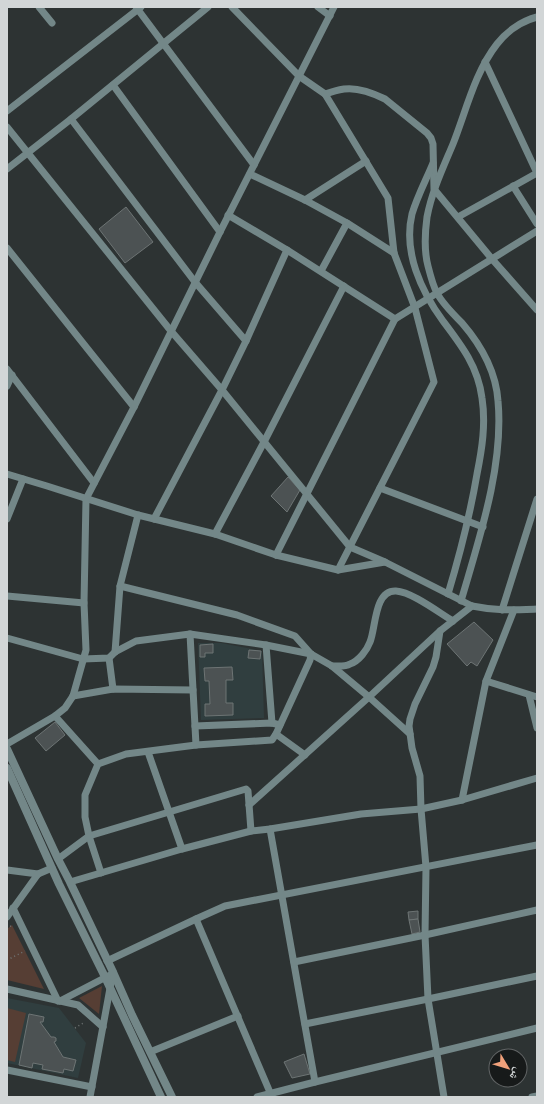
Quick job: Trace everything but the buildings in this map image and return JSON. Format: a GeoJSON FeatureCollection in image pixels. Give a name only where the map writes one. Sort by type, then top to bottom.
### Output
{"type":"FeatureCollection","features":[{"type":"Feature","properties":{"kind":"street"},"geometry":{"type":"LineString","coordinates":[[39,7],[52,23]]}},
{"type":"Feature","properties":{"kind":"street"},"geometry":{"type":"LineString","coordinates":[[7,169],[71,119],[208,7]]}},
{"type":"Feature","properties":{"kind":"street"},"geometry":{"type":"LineString","coordinates":[[232,7],[299,76],[325,94],[388,198],[394,252],[415,308],[434,382],[338,570]]}},
{"type":"Feature","properties":{"kind":"street"},"geometry":{"type":"LineString","coordinates":[[318,7],[330,16]]}},
{"type":"Feature","properties":{"kind":"street"},"geometry":{"type":"LineString","coordinates":[[7,744],[55,716],[65,708],[73,696],[86,650],[84,603],[86,499],[134,407],[228,215],[334,7]]}},
{"type":"Feature","properties":{"kind":"street"},"geometry":{"type":"LineString","coordinates":[[7,111],[138,8],[163,44],[254,165]]}},
{"type":"Feature","properties":{"kind":"street"},"geometry":{"type":"LineString","coordinates":[[461,601],[483,527],[492,486],[499,434],[498,400],[496,385],[489,365],[477,342],[437,293],[428,265],[426,247],[427,218],[434,189],[485,62],[498,43],[507,34],[519,25],[537,17]]}},
{"type":"Feature","properties":{"kind":"street"},"geometry":{"type":"LineString","coordinates":[[458,217],[537,173],[485,62]]}},
{"type":"Feature","properties":{"kind":"street"},"geometry":{"type":"LineString","coordinates":[[113,85],[220,232]]}},
{"type":"Feature","properties":{"kind":"street"},"geometry":{"type":"LineString","coordinates":[[325,94],[345,89],[358,90],[373,94],[385,99],[427,133],[433,144],[434,189],[492,259],[537,310]]}},
{"type":"Feature","properties":{"kind":"street"},"geometry":{"type":"LineString","coordinates":[[71,119],[195,282],[246,341]]}},
{"type":"Feature","properties":{"kind":"street"},"geometry":{"type":"LineString","coordinates":[[7,127],[171,331],[222,390],[350,547],[385,562],[472,606],[502,610],[537,609]]}},
{"type":"Feature","properties":{"kind":"street"},"geometry":{"type":"LineString","coordinates":[[304,200],[366,161]]}},
{"type":"Feature","properties":{"kind":"street"},"geometry":{"type":"LineString","coordinates":[[433,162],[415,206],[410,224],[410,245],[415,270],[428,299],[470,359],[482,398],[484,429],[468,522],[448,594]]}},
{"type":"Feature","properties":{"kind":"street"},"geometry":{"type":"LineString","coordinates":[[250,174],[347,223],[394,252]]}},
{"type":"Feature","properties":{"kind":"street"},"geometry":{"type":"LineString","coordinates":[[513,186],[537,224]]}},
{"type":"Feature","properties":{"kind":"street"},"geometry":{"type":"LineString","coordinates":[[228,215],[321,271],[395,319]]}},
{"type":"Feature","properties":{"kind":"street"},"geometry":{"type":"LineString","coordinates":[[321,271],[347,223]]}},
{"type":"Feature","properties":{"kind":"street"},"geometry":{"type":"LineString","coordinates":[[276,555],[395,319],[537,231]]}},
{"type":"Feature","properties":{"kind":"street"},"geometry":{"type":"LineString","coordinates":[[7,248],[134,407]]}},
{"type":"Feature","properties":{"kind":"street"},"geometry":{"type":"LineString","coordinates":[[154,519],[222,390],[287,250]]}},
{"type":"Feature","properties":{"kind":"street"},"geometry":{"type":"LineString","coordinates":[[215,534],[344,286]]}},
{"type":"Feature","properties":{"kind":"street"},"geometry":{"type":"LineString","coordinates":[[9,372],[94,483]]}},
{"type":"Feature","properties":{"kind":"street"},"geometry":{"type":"LineString","coordinates":[[7,386],[9,372]]}},
{"type":"Feature","properties":{"kind":"street"},"geometry":{"type":"LineString","coordinates":[[7,474],[138,515],[215,534],[276,555],[338,570],[385,562]]}},
{"type":"Feature","properties":{"kind":"street"},"geometry":{"type":"LineString","coordinates":[[7,519],[23,479]]}},
{"type":"Feature","properties":{"kind":"street"},"geometry":{"type":"LineString","coordinates":[[380,488],[483,527]]}},
{"type":"Feature","properties":{"kind":"street"},"geometry":{"type":"LineString","coordinates":[[502,610],[537,499]]}},
{"type":"Feature","properties":{"kind":"street"},"geometry":{"type":"LineString","coordinates":[[114,652],[120,586],[138,515]]}},
{"type":"Feature","properties":{"kind":"street"},"geometry":{"type":"LineString","coordinates":[[120,586],[237,615],[295,636],[311,654]]}},
{"type":"Feature","properties":{"kind":"street"},"geometry":{"type":"LineString","coordinates":[[332,666],[351,664],[363,654],[370,642],[379,605],[384,596],[390,592],[401,592],[411,596],[452,620]]}},
{"type":"Feature","properties":{"kind":"street"},"geometry":{"type":"LineString","coordinates":[[7,596],[84,603]]}},
{"type":"Feature","properties":{"kind":"street"},"geometry":{"type":"LineString","coordinates":[[249,805],[452,620],[472,606]]}},
{"type":"Feature","properties":{"kind":"street"},"geometry":{"type":"LineString","coordinates":[[462,800],[486,681],[514,610]]}},
{"type":"Feature","properties":{"kind":"street"},"geometry":{"type":"LineString","coordinates":[[440,631],[433,667],[412,712],[409,726],[412,748],[420,776],[426,867],[428,999],[444,1097]]}},
{"type":"Feature","properties":{"kind":"street"},"geometry":{"type":"LineString","coordinates":[[190,634],[196,745]]}},
{"type":"Feature","properties":{"kind":"street"},"geometry":{"type":"LineString","coordinates":[[113,689],[109,658],[114,652],[136,641],[190,634],[266,645],[311,654],[332,666],[410,734]]}},
{"type":"Feature","properties":{"kind":"street"},"geometry":{"type":"LineString","coordinates":[[7,638],[83,659],[109,658]]}},
{"type":"Feature","properties":{"kind":"street"},"geometry":{"type":"LineString","coordinates":[[266,645],[272,723]]}},
{"type":"Feature","properties":{"kind":"street"},"geometry":{"type":"LineString","coordinates":[[101,873],[84,817],[84,795],[98,764],[126,754],[196,745],[272,740],[310,660],[311,654]]}},
{"type":"Feature","properties":{"kind":"street"},"geometry":{"type":"LineString","coordinates":[[486,681],[537,697]]}},
{"type":"Feature","properties":{"kind":"street"},"geometry":{"type":"LineString","coordinates":[[73,696],[113,689],[193,690]]}},
{"type":"Feature","properties":{"kind":"street"},"geometry":{"type":"LineString","coordinates":[[529,695],[535,713],[537,728]]}},
{"type":"Feature","properties":{"kind":"street"},"geometry":{"type":"LineString","coordinates":[[55,716],[98,764]]}},
{"type":"Feature","properties":{"kind":"street"},"geometry":{"type":"LineString","coordinates":[[195,726],[272,723],[280,725]]}},
{"type":"Feature","properties":{"kind":"street"},"geometry":{"type":"LineString","coordinates":[[276,734],[305,755]]}},
{"type":"Feature","properties":{"kind":"street"},"geometry":{"type":"LineString","coordinates":[[7,749],[172,1097]]}},
{"type":"Feature","properties":{"kind":"street"},"geometry":{"type":"LineString","coordinates":[[148,752],[182,849]]}},
{"type":"Feature","properties":{"kind":"street"},"geometry":{"type":"LineString","coordinates":[[7,768],[59,884],[105,977],[110,991],[161,1097]]}},
{"type":"Feature","properties":{"kind":"street"},"geometry":{"type":"LineString","coordinates":[[70,882],[182,849],[250,831],[361,814],[421,809],[462,800],[537,778]]}},
{"type":"Feature","properties":{"kind":"street"},"geometry":{"type":"LineString","coordinates":[[58,859],[89,836],[246,789],[248,791],[250,831]]}},
{"type":"Feature","properties":{"kind":"street"},"geometry":{"type":"LineString","coordinates":[[270,829],[315,1082]]}},
{"type":"Feature","properties":{"kind":"street"},"geometry":{"type":"LineString","coordinates":[[107,961],[225,906],[537,845]]}},
{"type":"Feature","properties":{"kind":"street"},"geometry":{"type":"LineString","coordinates":[[7,917],[38,874],[52,868]]}},
{"type":"Feature","properties":{"kind":"street"},"geometry":{"type":"LineString","coordinates":[[7,870],[38,874]]}},
{"type":"Feature","properties":{"kind":"street"},"geometry":{"type":"LineString","coordinates":[[13,908],[59,1001]]}},
{"type":"Feature","properties":{"kind":"street"},"geometry":{"type":"LineString","coordinates":[[294,962],[426,935],[537,910]]}},
{"type":"Feature","properties":{"kind":"street"},"geometry":{"type":"LineString","coordinates":[[196,919],[272,1095]]}},
{"type":"Feature","properties":{"kind":"street"},"geometry":{"type":"LineString","coordinates":[[59,1001],[113,972]]}},
{"type":"Feature","properties":{"kind":"street"},"geometry":{"type":"LineString","coordinates":[[90,1097],[113,972]]}},
{"type":"Feature","properties":{"kind":"street"},"geometry":{"type":"LineString","coordinates":[[305,1024],[537,976]]}},
{"type":"Feature","properties":{"kind":"street"},"geometry":{"type":"LineString","coordinates":[[7,990],[78,1005],[103,1027]]}},
{"type":"Feature","properties":{"kind":"street"},"geometry":{"type":"LineString","coordinates":[[150,1052],[238,1016]]}},
{"type":"Feature","properties":{"kind":"street"},"geometry":{"type":"LineString","coordinates":[[256,1097],[272,1095],[315,1082],[537,1028]]}},
{"type":"Feature","properties":{"kind":"street"},"geometry":{"type":"LineString","coordinates":[[7,1070],[92,1087]]}},
{"type":"Feature","properties":{"kind":"street"},"geometry":{"type":"LineString","coordinates":[[532,1097],[537,1096]]}},
{"type":"Feature","properties":{"kind":"path"},"geometry":{"type":"LineString","coordinates":[[7,929],[12,925],[16,932]]}},
{"type":"Feature","properties":{"kind":"path"},"geometry":{"type":"LineString","coordinates":[[7,960],[25,951]]}},
{"type":"Feature","properties":{"kind":"path"},"geometry":{"type":"LineString","coordinates":[[74,1028],[92,1017]]}},
{"type":"Feature","properties":{"kind":"shaded area"},"geometry":{"type":"Polygon","coordinates":[[[198,643],[221,643],[262,651],[264,718],[201,720],[198,643]]]}},
{"type":"Feature","properties":{"kind":"shaded area"},"geometry":{"type":"Polygon","coordinates":[[[12,925],[44,989],[7,980],[7,929],[12,925]]]}},
{"type":"Feature","properties":{"kind":"shaded area"},"geometry":{"type":"Polygon","coordinates":[[[102,986],[99,1014],[79,998],[102,986]]]}},
{"type":"Feature","properties":{"kind":"shaded area"},"geometry":{"type":"Polygon","coordinates":[[[7,998],[59,1008],[86,1043],[78,1078],[7,1063],[7,998]]]}},
{"type":"Feature","properties":{"kind":"shaded area"},"geometry":{"type":"Polygon","coordinates":[[[7,1008],[26,1013],[15,1062],[7,1060],[7,1008]]]}}]}
